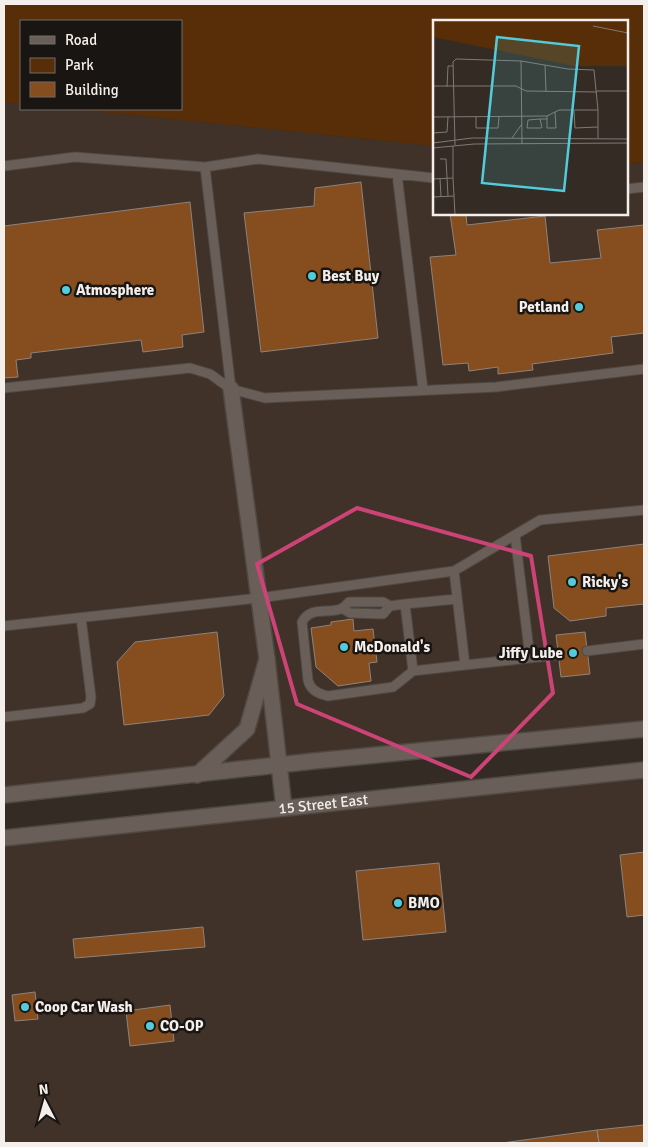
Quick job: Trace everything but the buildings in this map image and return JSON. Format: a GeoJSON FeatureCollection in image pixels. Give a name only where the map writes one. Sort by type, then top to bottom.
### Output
{"type":"FeatureCollection","features":[{"type":"Feature","properties":{"kind":"main road"},"geometry":{"type":"LineString","coordinates":[[231,389],[267,659],[284,808]]}},
{"type":"Feature","properties":{"kind":"main road"},"geometry":{"type":"LineString","coordinates":[[197,774],[247,729],[267,659]]}},
{"type":"Feature","properties":{"kind":"main road"},"geometry":{"type":"LineString","coordinates":[[4,795],[279,765],[644,729]]}},
{"type":"Feature","properties":{"kind":"main road","name":"15 Street East"},"geometry":{"type":"LineString","coordinates":[[4,838],[644,770]]}},
{"type":"Feature","properties":{"kind":"lane"},"geometry":{"type":"LineString","coordinates":[[4,166],[75,157],[205,166],[258,159],[433,178]]}},
{"type":"Feature","properties":{"kind":"lane"},"geometry":{"type":"LineString","coordinates":[[205,166],[231,389]]}},
{"type":"Feature","properties":{"kind":"lane"},"geometry":{"type":"LineString","coordinates":[[397,174],[423,390]]}},
{"type":"Feature","properties":{"kind":"lane"},"geometry":{"type":"LineString","coordinates":[[628,188],[644,187]]}},
{"type":"Feature","properties":{"kind":"lane"},"geometry":{"type":"LineString","coordinates":[[4,388],[190,368],[210,374],[231,389],[265,398],[496,387],[644,369]]}},
{"type":"Feature","properties":{"kind":"lane"},"geometry":{"type":"LineString","coordinates":[[4,626],[259,598],[454,571],[540,520],[644,510]]}},
{"type":"Feature","properties":{"kind":"lane"},"geometry":{"type":"LineString","coordinates":[[515,535],[530,658]]}},
{"type":"Feature","properties":{"kind":"lane"},"geometry":{"type":"LineString","coordinates":[[454,571],[465,665]]}},
{"type":"Feature","properties":{"kind":"lane"},"geometry":{"type":"LineString","coordinates":[[457,599],[390,606],[383,602],[349,602],[342,608],[309,614],[302,622],[309,686],[320,694],[328,696],[393,687],[414,671],[558,655]]}},
{"type":"Feature","properties":{"kind":"lane"},"geometry":{"type":"LineString","coordinates":[[405,604],[414,671]]}},
{"type":"Feature","properties":{"kind":"lane"},"geometry":{"type":"LineString","coordinates":[[4,717],[83,708],[90,704],[91,697],[81,618]]}},
{"type":"Feature","properties":{"kind":"lane"},"geometry":{"type":"LineString","coordinates":[[587,651],[644,644]]}},
{"type":"Feature","properties":{"kind":"highlighted area"},"geometry":{"type":"Polygon","coordinates":[[[357,508],[531,556],[553,693],[471,777],[297,704],[257,564],[357,508]]]}},
{"type":"Feature","properties":{"kind":"shaded area"},"geometry":{"type":"Polygon","coordinates":[[[4,102],[20,104],[20,110],[83,110],[433,146],[433,215],[628,215],[628,164],[644,162],[644,729],[4,795],[4,102]]]}},
{"type":"Feature","properties":{"kind":"shaded area"},"geometry":{"type":"Polygon","coordinates":[[[644,778],[644,1143],[4,1143],[4,838],[284,808],[644,778]]]}},
{"type":"Feature","properties":{"kind":"green space"},"geometry":{"type":"Polygon","coordinates":[[[4,4],[644,4],[644,162],[628,164],[628,20],[433,20],[433,146],[83,110],[182,110],[182,20],[20,20],[20,104],[4,102],[4,4]]]}},
{"type":"Feature","properties":{"kind":"place","name":"Best Buy"},"geometry":{"type":"Point","coordinates":[312,276]}},
{"type":"Feature","properties":{"kind":"place","name":"Atmosphere"},"geometry":{"type":"Point","coordinates":[66,290]}},
{"type":"Feature","properties":{"kind":"place","name":"Petland"},"geometry":{"type":"Point","coordinates":[579,307]}},
{"type":"Feature","properties":{"kind":"place","name":"Ricky's"},"geometry":{"type":"Point","coordinates":[572,582]}},
{"type":"Feature","properties":{"kind":"place","name":"McDonald's"},"geometry":{"type":"Point","coordinates":[344,647]}},
{"type":"Feature","properties":{"kind":"place","name":"Jiffy Lube"},"geometry":{"type":"Point","coordinates":[573,653]}},
{"type":"Feature","properties":{"kind":"place","name":"BMO"},"geometry":{"type":"Point","coordinates":[398,903]}},
{"type":"Feature","properties":{"kind":"place","name":"Coop Car Wash"},"geometry":{"type":"Point","coordinates":[25,1007]}},
{"type":"Feature","properties":{"kind":"place","name":"CO-OP"},"geometry":{"type":"Point","coordinates":[150,1026]}}]}
